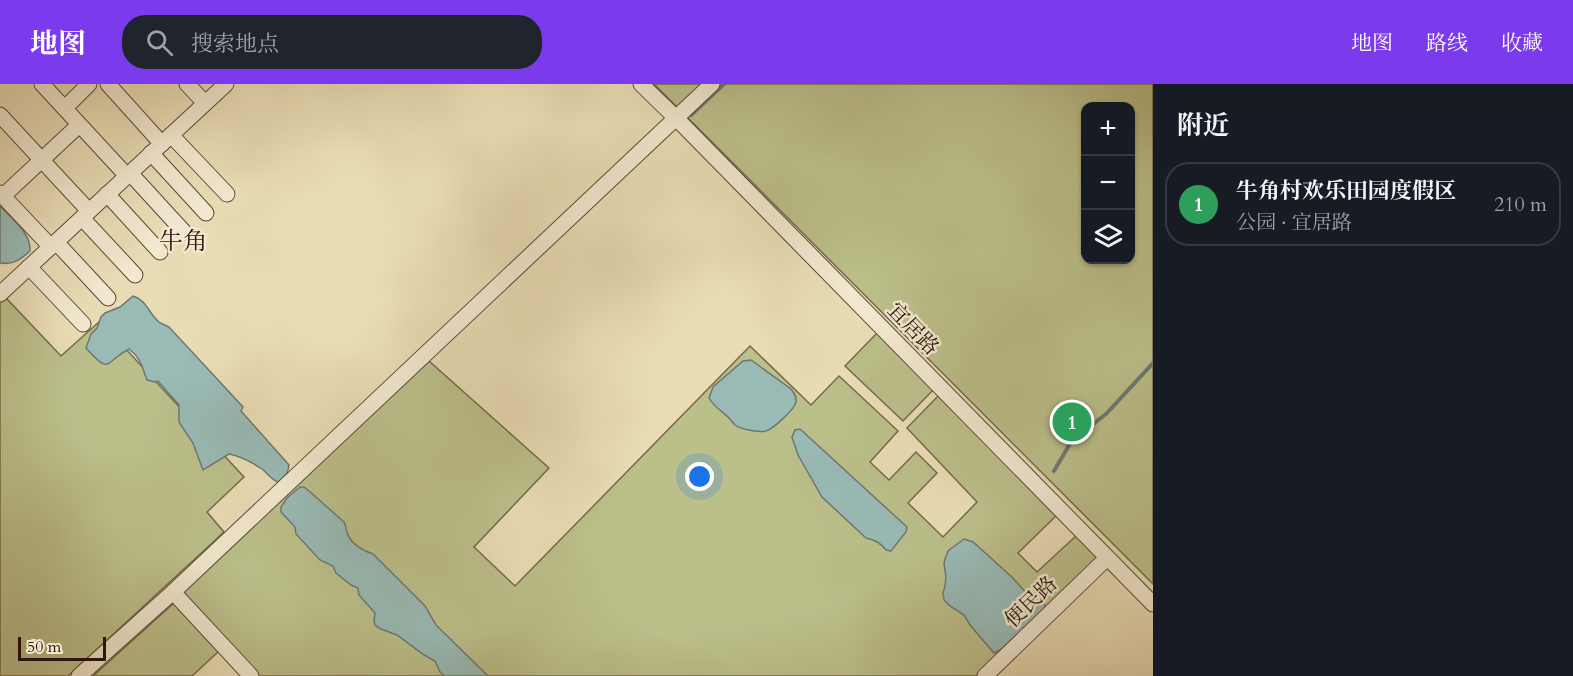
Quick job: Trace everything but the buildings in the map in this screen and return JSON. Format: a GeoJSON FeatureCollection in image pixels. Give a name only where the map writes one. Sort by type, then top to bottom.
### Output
{"type":"FeatureCollection","features":[{"type":"Feature","properties":{"kind":"street"},"geometry":{"type":"LineString","coordinates":[[42,84],[184,232]]}},
{"type":"Feature","properties":{"kind":"street"},"geometry":{"type":"LineString","coordinates":[[65,108],[90,84]]}},
{"type":"Feature","properties":{"kind":"street"},"geometry":{"type":"LineString","coordinates":[[108,84],[162,144],[206,213]]}},
{"type":"Feature","properties":{"kind":"street"},"geometry":{"type":"LineString","coordinates":[[187,84],[206,103]]}},
{"type":"Feature","properties":{"kind":"street"},"geometry":{"type":"LineString","coordinates":[[0,294],[226,84]]}},
{"type":"Feature","properties":{"kind":"street","name":"宜居路"},"geometry":{"type":"LineString","coordinates":[[641,84],[1153,604]]}},
{"type":"Feature","properties":{"kind":"street"},"geometry":{"type":"LineString","coordinates":[[80,676],[173,592],[712,84]]}},
{"type":"Feature","properties":{"kind":"street"},"geometry":{"type":"LineString","coordinates":[[0,115],[42,160],[135,275]]}},
{"type":"Feature","properties":{"kind":"street"},"geometry":{"type":"LineString","coordinates":[[79,125],[1,194],[108,298]]}},
{"type":"Feature","properties":{"kind":"street"},"geometry":{"type":"LineString","coordinates":[[162,144],[227,194]]}},
{"type":"Feature","properties":{"kind":"street"},"geometry":{"type":"LineString","coordinates":[[107,194],[160,252]]}},
{"type":"Feature","properties":{"kind":"street"},"geometry":{"type":"LineString","coordinates":[[29,267],[83,324]]}},
{"type":"Feature","properties":{"kind":"street","name":"便民路"},"geometry":{"type":"LineString","coordinates":[[984,676],[1107,558]]}},
{"type":"Feature","properties":{"kind":"street"},"geometry":{"type":"LineString","coordinates":[[173,592],[251,676]]}},
{"type":"Feature","properties":{"kind":"green space"},"geometry":{"type":"Polygon","coordinates":[[[654,84],[1153,84],[1153,584],[654,84]]]}},
{"type":"Feature","properties":{"kind":"green space"},"geometry":{"type":"Polygon","coordinates":[[[0,296],[6,298],[61,356],[100,321],[244,477],[207,512],[224,532],[68,676],[0,676],[0,296]]]}},
{"type":"Feature","properties":{"kind":"green space"},"geometry":{"type":"Polygon","coordinates":[[[879,331],[935,388],[903,421],[845,366],[879,331]]]}},
{"type":"Feature","properties":{"kind":"green space"},"geometry":{"type":"Polygon","coordinates":[[[750,346],[811,405],[839,376],[898,431],[870,462],[889,480],[916,452],[937,473],[908,503],[943,537],[977,502],[907,428],[940,394],[1058,514],[1018,553],[1037,572],[1077,535],[1098,557],[976,676],[252,676],[180,594],[429,361],[549,468],[474,547],[515,586],[750,346]]]}},
{"type":"Feature","properties":{"kind":"green space"},"geometry":{"type":"Polygon","coordinates":[[[174,603],[219,651],[192,676],[93,676],[174,603]]]}},
{"type":"Feature","properties":{"kind":"water"},"geometry":{"type":"Polygon","coordinates":[[[0,206],[20,226],[29,244],[30,251],[20,259],[9,263],[0,263],[0,206]]]}},
{"type":"Feature","properties":{"kind":"water"},"geometry":{"type":"Polygon","coordinates":[[[133,296],[144,303],[159,322],[169,327],[243,407],[241,411],[289,465],[283,479],[278,482],[255,464],[229,454],[203,470],[193,443],[179,422],[179,405],[158,381],[147,380],[141,363],[133,352],[129,349],[108,364],[104,364],[86,348],[101,317],[120,307],[133,296]]]}},
{"type":"Feature","properties":{"kind":"water"},"geometry":{"type":"Polygon","coordinates":[[[751,360],[791,389],[796,398],[795,405],[788,414],[766,431],[755,431],[735,425],[709,398],[713,387],[743,361],[751,360]]]}},
{"type":"Feature","properties":{"kind":"water"},"geometry":{"type":"Polygon","coordinates":[[[800,429],[907,527],[906,532],[891,551],[866,538],[822,497],[798,455],[792,437],[795,430],[800,429]]]}},
{"type":"Feature","properties":{"kind":"water"},"geometry":{"type":"Polygon","coordinates":[[[300,487],[304,487],[344,522],[354,543],[373,554],[425,606],[436,625],[488,676],[445,676],[440,672],[435,661],[397,635],[376,626],[375,613],[359,595],[358,588],[336,573],[333,566],[320,560],[296,534],[295,527],[281,512],[281,507],[287,498],[300,487]]]}},
{"type":"Feature","properties":{"kind":"water"},"geometry":{"type":"Polygon","coordinates":[[[964,539],[973,542],[1013,578],[1027,594],[1043,602],[1046,608],[1004,648],[994,653],[964,615],[944,600],[945,559],[948,551],[964,539]]]}},
{"type":"Feature","properties":{"kind":"waterway"},"geometry":{"type":"LineString","coordinates":[[691,115],[724,84]]}},
{"type":"Feature","properties":{"kind":"waterway"},"geometry":{"type":"LineString","coordinates":[[1054,471],[1071,442],[1107,413],[1153,363]]}},
{"type":"Feature","properties":{"kind":"place","name":"牛角村欢乐田园度假区"},"geometry":{"type":"Point","coordinates":[1072,422]}},
{"type":"Feature","properties":{"kind":"district","name":"牛角"},"geometry":{"type":"Point","coordinates":[183,241]}}]}
